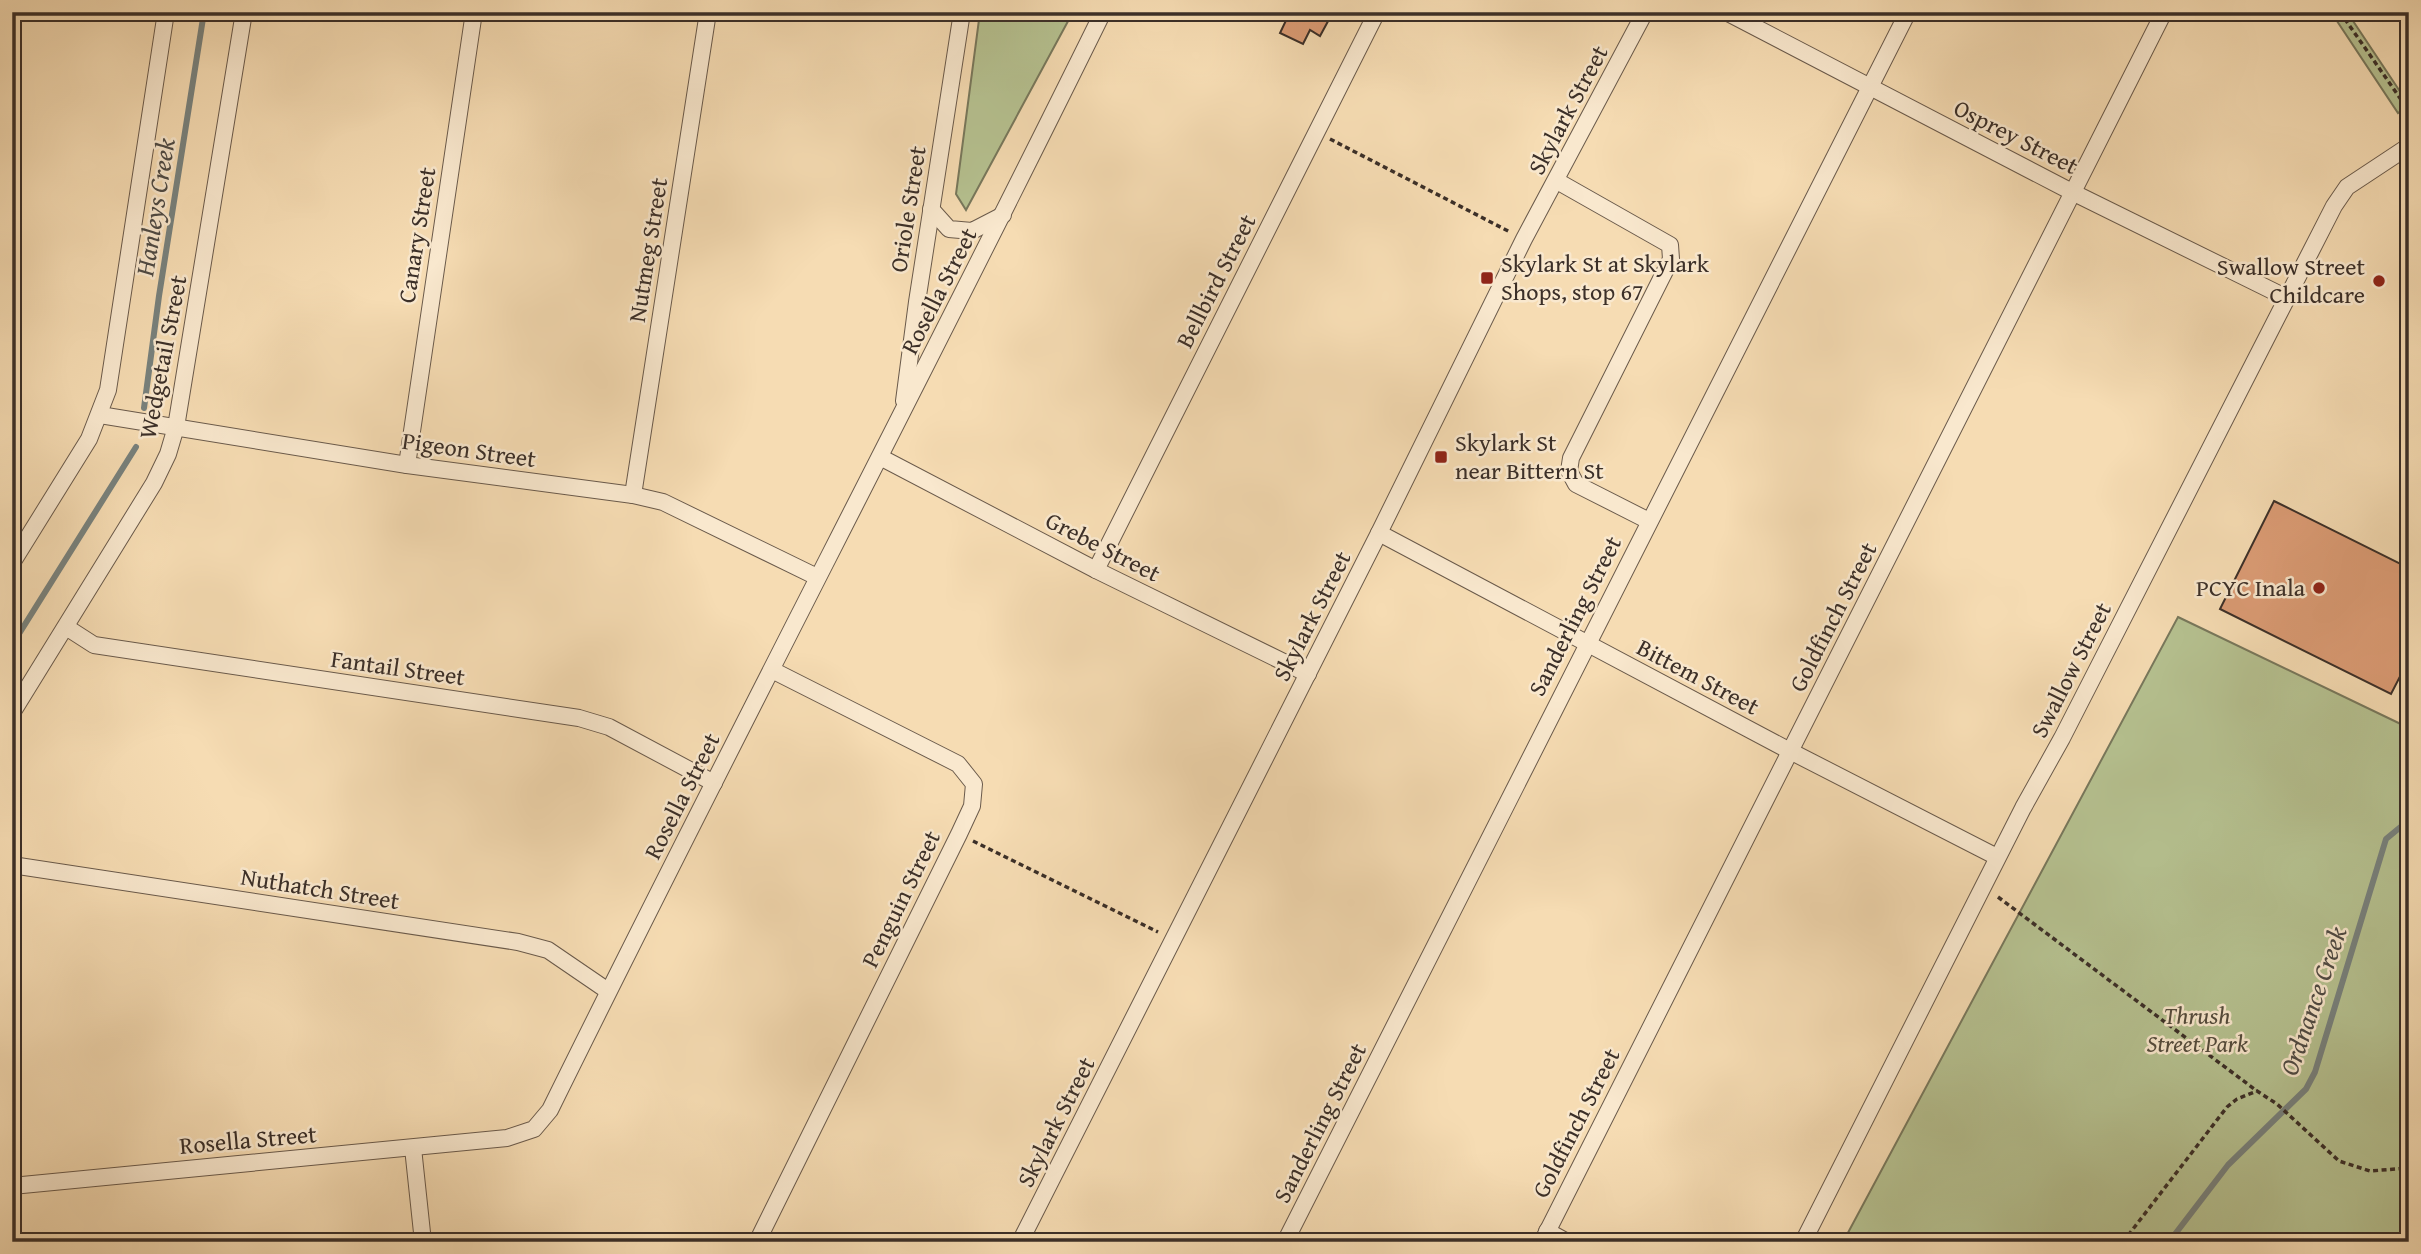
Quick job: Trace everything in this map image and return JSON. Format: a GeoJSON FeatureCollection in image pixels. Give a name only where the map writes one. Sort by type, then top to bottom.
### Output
{"type":"FeatureCollection","features":[{"type":"Feature","properties":{"kind":"street","name":"Wedgetail Street"},"geometry":{"type":"LineString","coordinates":[[12,563],[89,439],[108,390],[166,12]]}},
{"type":"Feature","properties":{"kind":"street","name":"Wedgetail Street"},"geometry":{"type":"LineString","coordinates":[[12,713],[154,483],[168,454],[176,427],[244,12]]}},
{"type":"Feature","properties":{"kind":"street","name":"Canary Street"},"geometry":{"type":"LineString","coordinates":[[407,466],[474,12]]}},
{"type":"Feature","properties":{"kind":"street","name":"Nutmeg Street"},"geometry":{"type":"LineString","coordinates":[[633,495],[708,12]]}},
{"type":"Feature","properties":{"kind":"street","name":"Oriole Street"},"geometry":{"type":"LineString","coordinates":[[903,412],[962,12]]}},
{"type":"Feature","properties":{"kind":"street","name":"Rosella Street"},"geometry":{"type":"LineString","coordinates":[[12,1186],[507,1138],[534,1129],[550,1110],[1103,12]]}},
{"type":"Feature","properties":{"kind":"street","name":"Bellbird Street"},"geometry":{"type":"LineString","coordinates":[[1096,570],[1377,12]]}},
{"type":"Feature","properties":{"kind":"street","name":"Skylark Street"},"geometry":{"type":"LineString","coordinates":[[1020,1242],[1379,533],[1524,239],[1645,12]]}},
{"type":"Feature","properties":{"kind":"street","name":"Osprey Street"},"geometry":{"type":"LineString","coordinates":[[1726,12],[2073,192],[2287,298]]}},
{"type":"Feature","properties":{"kind":"street","name":"Sanderling Street"},"geometry":{"type":"LineString","coordinates":[[1285,1242],[1908,12]]}},
{"type":"Feature","properties":{"kind":"street","name":"Goldfinch Street"},"geometry":{"type":"LineString","coordinates":[[1544,1237],[2164,12]]}},
{"type":"Feature","properties":{"kind":"street","name":"Swallow Street"},"geometry":{"type":"LineString","coordinates":[[1803,1242],[1997,858],[2062,738],[2334,206],[2347,187],[2409,146]]}},
{"type":"Feature","properties":{"kind":"street"},"geometry":{"type":"LineString","coordinates":[[1557,181],[1670,245],[1671,259],[1571,458],[1569,471],[1576,484],[1649,521]]}},
{"type":"Feature","properties":{"kind":"street"},"geometry":{"type":"LineString","coordinates":[[931,209],[949,229],[972,232],[1003,215]]}},
{"type":"Feature","properties":{"kind":"street","name":"Pigeon Street"},"geometry":{"type":"LineString","coordinates":[[100,415],[407,466],[633,495],[663,502],[817,577]]}},
{"type":"Feature","properties":{"kind":"street","name":"Grebe Street"},"geometry":{"type":"LineString","coordinates":[[880,457],[1096,570],[1308,674]]}},
{"type":"Feature","properties":{"kind":"street","name":"Bittem Street"},"geometry":{"type":"LineString","coordinates":[[1379,533],[1997,858]]}},
{"type":"Feature","properties":{"kind":"street","name":"Fantail Street"},"geometry":{"type":"LineString","coordinates":[[66,627],[94,645],[579,718],[609,726],[714,783]]}},
{"type":"Feature","properties":{"kind":"street","name":"Penguin Street"},"geometry":{"type":"LineString","coordinates":[[757,1242],[959,834],[972,806],[974,784],[958,764],[772,670]]}},
{"type":"Feature","properties":{"kind":"street","name":"Nuthatch Street"},"geometry":{"type":"LineString","coordinates":[[12,865],[518,942],[548,950],[608,991]]}},
{"type":"Feature","properties":{"kind":"street"},"geometry":{"type":"LineString","coordinates":[[413,1147],[423,1242]]}},
{"type":"Feature","properties":{"kind":"street"},"geometry":{"type":"LineString","coordinates":[[1544,1237],[1567,1242]]}},
{"type":"Feature","properties":{"kind":"path"},"geometry":{"type":"LineString","coordinates":[[2340,12],[2409,111]]}},
{"type":"Feature","properties":{"kind":"path"},"geometry":{"type":"LineString","coordinates":[[1317,132],[1524,239]]}},
{"type":"Feature","properties":{"kind":"path"},"geometry":{"type":"LineString","coordinates":[[959,834],[1174,940]]}},
{"type":"Feature","properties":{"kind":"path"},"geometry":{"type":"LineString","coordinates":[[1983,886],[2277,1104],[2339,1161],[2370,1171],[2409,1168]]}},
{"type":"Feature","properties":{"kind":"path"},"geometry":{"type":"LineString","coordinates":[[2123,1242],[2227,1107],[2237,1099],[2257,1091]]}},
{"type":"Feature","properties":{"kind":"green space"},"geometry":{"type":"Polygon","coordinates":[[[980,12],[1073,12],[966,210],[956,194],[980,12]]]}},
{"type":"Feature","properties":{"kind":"green space"},"geometry":{"type":"Polygon","coordinates":[[[2331,12],[2347,12],[2409,105],[2398,113],[2331,12]]]}},
{"type":"Feature","properties":{"kind":"green space","name":"Thrush Street Park"},"geometry":{"type":"Polygon","coordinates":[[[2178,617],[2409,728],[2409,1242],[1843,1242],[2178,617]]]}},
{"type":"Feature","properties":{"kind":"building"},"geometry":{"type":"Polygon","coordinates":[[[1290,12],[1333,12],[1320,36],[1310,30],[1303,44],[1280,33],[1290,12]]]}},
{"type":"Feature","properties":{"kind":"building","name":"PCYC Inala"},"geometry":{"type":"Polygon","coordinates":[[[2274,501],[2409,568],[2409,659],[2391,694],[2220,609],[2274,501]]]}},
{"type":"Feature","properties":{"kind":"waterway","name":"Hanleys Creek"},"geometry":{"type":"LineString","coordinates":[[144,408],[204,12]]}},
{"type":"Feature","properties":{"kind":"waterway","name":"Hanleys Creek"},"geometry":{"type":"LineString","coordinates":[[12,645],[136,447]]}},
{"type":"Feature","properties":{"kind":"waterway","name":"Ordnance Creek"},"geometry":{"type":"LineString","coordinates":[[2169,1242],[2228,1165],[2306,1089],[2315,1072],[2386,839],[2409,820]]}},
{"type":"Feature","properties":{"kind":"place","name":"Skylark St at Skylark Shops, stop 67"},"geometry":{"type":"Point","coordinates":[1487,278]}},
{"type":"Feature","properties":{"kind":"place","name":"Swallow Street Childcare"},"geometry":{"type":"Point","coordinates":[2379,281]}},
{"type":"Feature","properties":{"kind":"place","name":"Skylark St near Bittern St"},"geometry":{"type":"Point","coordinates":[1441,457]}},
{"type":"Feature","properties":{"kind":"place","name":"PCYC Inala"},"geometry":{"type":"Point","coordinates":[2319,588]}}]}
